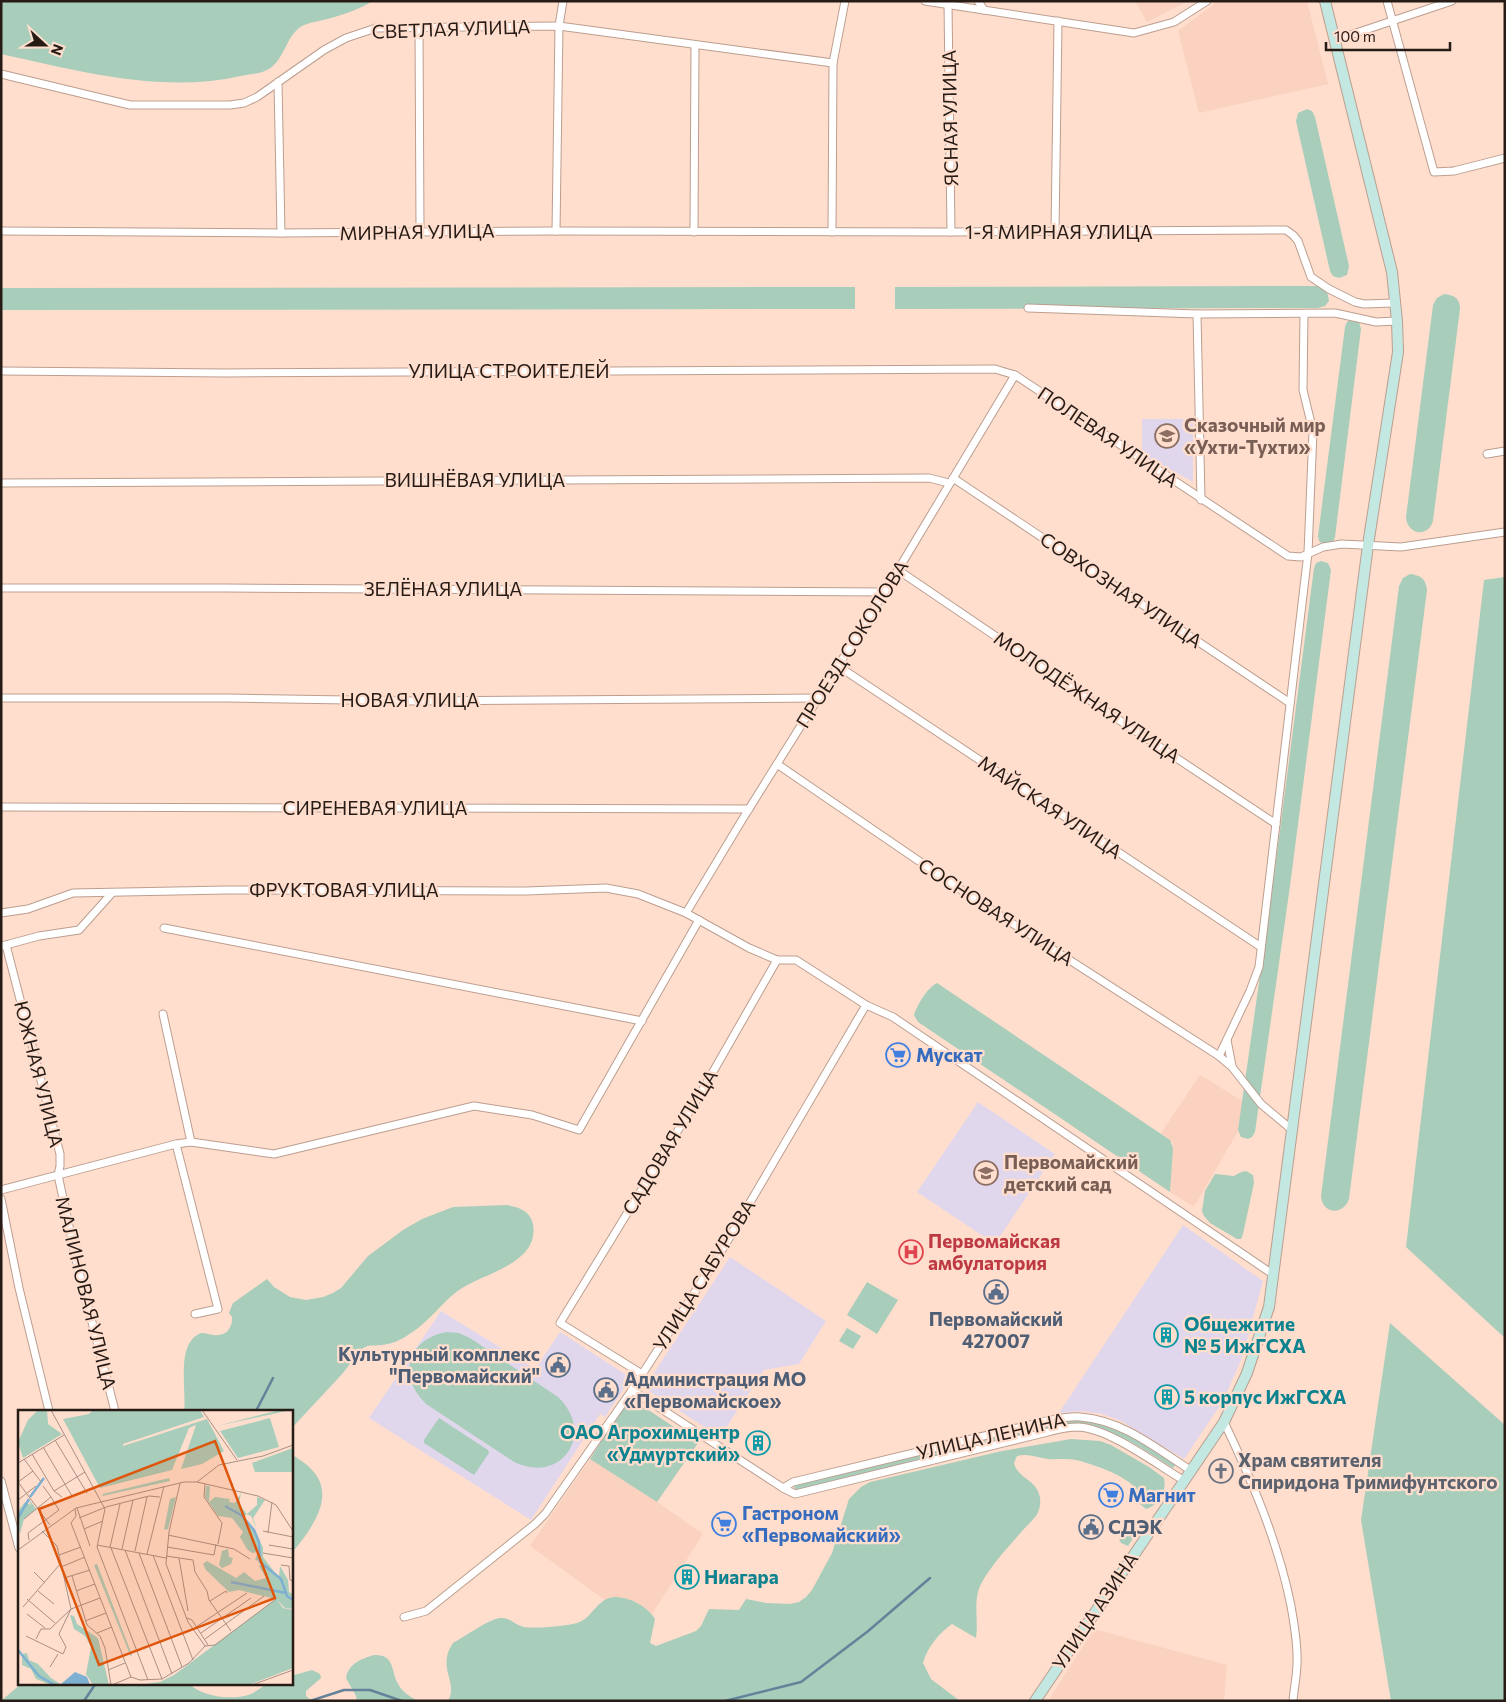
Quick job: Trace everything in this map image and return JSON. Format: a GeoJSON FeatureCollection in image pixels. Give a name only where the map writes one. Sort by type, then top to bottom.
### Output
{"type":"FeatureCollection","features":[{"type":"Feature","properties":{"kind":"street"},"geometry":{"type":"LineString","coordinates":[[556,230],[560,26],[563,1]]}},
{"type":"Feature","properties":{"kind":"street"},"geometry":{"type":"LineString","coordinates":[[832,232],[833,64],[845,1]]}},
{"type":"Feature","properties":{"kind":"street"},"geometry":{"type":"LineString","coordinates":[[925,1],[1134,33],[1174,22],[1208,1]]}},
{"type":"Feature","properties":{"kind":"street"},"geometry":{"type":"LineString","coordinates":[[978,1],[984,10]]}},
{"type":"Feature","properties":{"kind":"street","name":"УЛИЦА АЗИНА"},"geometry":{"type":"LineString","coordinates":[[1035,1701],[1224,1422],[1247,1373],[1268,1307],[1274,1275],[1291,1129],[1368,545],[1398,352],[1392,272],[1325,1]]}},
{"type":"Feature","properties":{"kind":"street"},"geometry":{"type":"LineString","coordinates":[[1387,1],[1434,172],[1454,171],[1505,158]]}},
{"type":"Feature","properties":{"kind":"street"},"geometry":{"type":"LineString","coordinates":[[1334,40],[1452,1]]}},
{"type":"Feature","properties":{"kind":"street","name":"ЯСНАЯ УЛИЦА"},"geometry":{"type":"LineString","coordinates":[[948,4],[951,232]]}},
{"type":"Feature","properties":{"kind":"street"},"geometry":{"type":"LineString","coordinates":[[1056,232],[1058,21]]}},
{"type":"Feature","properties":{"kind":"street","name":"СВЕТЛАЯ УЛИЦА"},"geometry":{"type":"LineString","coordinates":[[1,74],[130,105],[230,105],[244,103],[258,97],[324,50],[346,38],[376,28],[419,27],[560,26],[833,64]]}},
{"type":"Feature","properties":{"kind":"street"},"geometry":{"type":"LineString","coordinates":[[419,27],[420,231]]}},
{"type":"Feature","properties":{"kind":"street"},"geometry":{"type":"LineString","coordinates":[[694,232],[695,45]]}},
{"type":"Feature","properties":{"kind":"street"},"geometry":{"type":"LineString","coordinates":[[278,82],[281,233]]}},
{"type":"Feature","properties":{"kind":"street","name":"МИРНАЯ УЛИЦА"},"geometry":{"type":"LineString","coordinates":[[1,232],[281,233],[556,230],[832,232]]}},
{"type":"Feature","properties":{"kind":"street","name":"1-Я МИРНАЯ УЛИЦА"},"geometry":{"type":"LineString","coordinates":[[832,232],[1286,230],[1298,241],[1311,277],[1328,290],[1364,304],[1394,303]]}},
{"type":"Feature","properties":{"kind":"street"},"geometry":{"type":"LineString","coordinates":[[1028,308],[1198,314],[1335,313],[1376,322],[1397,321]]}},
{"type":"Feature","properties":{"kind":"street","name":"ПОЛЕВАЯ УЛИЦА"},"geometry":{"type":"LineString","coordinates":[[1198,314],[1201,500]]}},
{"type":"Feature","properties":{"kind":"street"},"geometry":{"type":"LineString","coordinates":[[1219,1056],[1259,967],[1308,553],[1313,431],[1303,390],[1304,314]]}},
{"type":"Feature","properties":{"kind":"street","name":"УЛИЦА СТРОИТЕЛЕЙ"},"geometry":{"type":"LineString","coordinates":[[1,371],[226,373],[995,369],[1015,375]]}},
{"type":"Feature","properties":{"kind":"street","name":"ПОЛЕВАЯ УЛИЦА"},"geometry":{"type":"LineString","coordinates":[[1015,375],[1288,556],[1301,557],[1323,547],[1342,544],[1401,547],[1505,532]]}},
{"type":"Feature","properties":{"kind":"street","name":"ПРОЕЗД СОКОЛОВА"},"geometry":{"type":"LineString","coordinates":[[686,913],[898,570],[1015,375]]}},
{"type":"Feature","properties":{"kind":"street"},"geometry":{"type":"LineString","coordinates":[[1487,454],[1505,451]]}},
{"type":"Feature","properties":{"kind":"street","name":"ВИШНЁВАЯ УЛИЦА"},"geometry":{"type":"LineString","coordinates":[[1,483],[929,478],[951,480]]}},
{"type":"Feature","properties":{"kind":"street","name":"СОВХОЗНАЯ УЛИЦА"},"geometry":{"type":"LineString","coordinates":[[951,480],[1290,703]]}},
{"type":"Feature","properties":{"kind":"street","name":"МОЛОДЁЖНАЯ УЛИЦА"},"geometry":{"type":"LineString","coordinates":[[898,570],[1276,824]]}},
{"type":"Feature","properties":{"kind":"street","name":"ЗЕЛЁНАЯ УЛИЦА"},"geometry":{"type":"LineString","coordinates":[[1,588],[884,592]]}},
{"type":"Feature","properties":{"kind":"street","name":"МАЙСКАЯ УЛИЦА"},"geometry":{"type":"LineString","coordinates":[[838,666],[1261,948]]}},
{"type":"Feature","properties":{"kind":"street","name":"НОВАЯ УЛИЦА"},"geometry":{"type":"LineString","coordinates":[[1,698],[226,698],[410,701],[818,698]]}},
{"type":"Feature","properties":{"kind":"street","name":"СОСНОВАЯ УЛИЦА"},"geometry":{"type":"LineString","coordinates":[[777,764],[976,900],[1219,1056],[1232,1067],[1261,1104],[1291,1129]]}},
{"type":"Feature","properties":{"kind":"street","name":"СИРЕНЕВАЯ УЛИЦА"},"geometry":{"type":"LineString","coordinates":[[1,807],[749,810]]}},
{"type":"Feature","properties":{"kind":"street","name":"ФРУКТОВАЯ УЛИЦА"},"geometry":{"type":"LineString","coordinates":[[1,913],[28,909],[73,893],[226,890],[526,891],[606,888],[638,894],[686,913],[749,948],[777,960],[796,960],[866,1005],[893,1017],[1274,1275]]}},
{"type":"Feature","properties":{"kind":"street"},"geometry":{"type":"LineString","coordinates":[[4,945],[39,936],[79,930],[112,893]]}},
{"type":"Feature","properties":{"kind":"street"},"geometry":{"type":"LineString","coordinates":[[1,1190],[176,1144],[191,1142],[274,1154],[474,1106],[532,1116],[578,1130],[699,920]]}},
{"type":"Feature","properties":{"kind":"street"},"geometry":{"type":"LineString","coordinates":[[164,928],[642,1021]]}},
{"type":"Feature","properties":{"kind":"street","name":"ЮЖНАЯ УЛИЦА"},"geometry":{"type":"LineString","coordinates":[[4,945],[60,1154],[58,1175]]}},
{"type":"Feature","properties":{"kind":"street","name":"САДОВАЯ УЛИЦА"},"geometry":{"type":"LineString","coordinates":[[642,1374],[560,1323],[702,1091],[777,960]]}},
{"type":"Feature","properties":{"kind":"street","name":"УЛИЦА САБУРОВА"},"geometry":{"type":"LineString","coordinates":[[404,1617],[426,1611],[545,1514],[632,1390],[725,1244],[866,1005]]}},
{"type":"Feature","properties":{"kind":"street"},"geometry":{"type":"LineString","coordinates":[[163,1014],[191,1142]]}},
{"type":"Feature","properties":{"kind":"street"},"geometry":{"type":"LineString","coordinates":[[1227,1040],[1232,1067]]}},
{"type":"Feature","properties":{"kind":"street"},"geometry":{"type":"LineString","coordinates":[[176,1144],[218,1308],[195,1314]]}},
{"type":"Feature","properties":{"kind":"street","name":"МАЛИНОВАЯ УЛИЦА"},"geometry":{"type":"LineString","coordinates":[[58,1175],[78,1268],[115,1410]]}},
{"type":"Feature","properties":{"kind":"street"},"geometry":{"type":"LineString","coordinates":[[1,1199],[19,1288],[49,1410]]}},
{"type":"Feature","properties":{"kind":"street","name":"УЛИЦА ЛЕНИНА"},"geometry":{"type":"LineString","coordinates":[[632,1390],[795,1494],[1063,1428],[1078,1427],[1094,1430],[1116,1439],[1184,1480]]}},
{"type":"Feature","properties":{"kind":"street","name":"УЛИЦА ЛЕНИНА"},"geometry":{"type":"LineString","coordinates":[[783,1488],[793,1482],[1037,1423],[1079,1416],[1097,1419],[1125,1428],[1190,1470]]}},
{"type":"Feature","properties":{"kind":"street"},"geometry":{"type":"LineString","coordinates":[[1224,1422],[1247,1471],[1271,1531],[1287,1586],[1296,1633],[1298,1663],[1293,1701]]}},
{"type":"Feature","properties":{"kind":"street"},"geometry":{"type":"LineString","coordinates":[[1,1481],[18,1544]]}},
{"type":"Feature","properties":{"kind":"shaded area"},"geometry":{"type":"Polygon","coordinates":[[[1135,1],[1188,1],[1147,22],[1135,1]]]}},
{"type":"Feature","properties":{"kind":"shaded area"},"geometry":{"type":"Polygon","coordinates":[[[1218,1],[1307,1],[1328,84],[1199,113],[1178,31],[1218,1]]]}},
{"type":"Feature","properties":{"kind":"shaded area","name":"Сказочный мир «Ухти-Тухти»"},"geometry":{"type":"Polygon","coordinates":[[[1142,419],[1193,419],[1193,482],[1142,454],[1142,419]]]}},
{"type":"Feature","properties":{"kind":"shaded area"},"geometry":{"type":"Polygon","coordinates":[[[1200,1075],[1252,1107],[1194,1207],[1170,1192],[1173,1143],[1161,1133],[1200,1075]]]}},
{"type":"Feature","properties":{"kind":"shaded area","name":"Первомайский детский сад"},"geometry":{"type":"Polygon","coordinates":[[[978,1102],[1055,1154],[995,1244],[917,1192],[978,1102]]]}},
{"type":"Feature","properties":{"kind":"shaded area"},"geometry":{"type":"Polygon","coordinates":[[[1183,1225],[1263,1281],[1242,1358],[1223,1401],[1184,1459],[1121,1421],[1102,1414],[1082,1411],[1059,1413],[1183,1225]]]}},
{"type":"Feature","properties":{"kind":"shaded area"},"geometry":{"type":"Polygon","coordinates":[[[730,1257],[826,1321],[799,1364],[764,1370],[720,1437],[644,1388],[730,1257]]]}},
{"type":"Feature","properties":{"kind":"shaded area"},"geometry":{"type":"Polygon","coordinates":[[[441,1311],[535,1369],[560,1332],[631,1378],[605,1417],[600,1414],[531,1520],[369,1418],[441,1311]]]}},
{"type":"Feature","properties":{"kind":"shaded area"},"geometry":{"type":"Polygon","coordinates":[[[590,1459],[703,1534],[652,1614],[645,1608],[611,1597],[605,1600],[530,1546],[590,1459]]]}},
{"type":"Feature","properties":{"kind":"shaded area"},"geometry":{"type":"Polygon","coordinates":[[[1094,1629],[1227,1665],[1224,1701],[1048,1701],[1094,1629]]]}},
{"type":"Feature","properties":{"kind":"green space"},"geometry":{"type":"Polygon","coordinates":[[[1,1],[373,1],[347,13],[302,26],[296,30],[278,61],[264,71],[211,81],[181,83],[120,78],[1,54],[1,1]]]}},
{"type":"Feature","properties":{"kind":"green space"},"geometry":{"type":"Polygon","coordinates":[[[1307,109],[1312,111],[1315,117],[1349,266],[1347,275],[1339,278],[1333,276],[1330,271],[1296,121],[1298,113],[1307,109]]]}},
{"type":"Feature","properties":{"kind":"green space"},"geometry":{"type":"Polygon","coordinates":[[[1318,286],[1327,291],[1329,301],[1325,306],[1318,308],[895,309],[895,287],[1318,286]]]}},
{"type":"Feature","properties":{"kind":"green space"},"geometry":{"type":"Polygon","coordinates":[[[855,287],[855,309],[1,310],[1,288],[855,287]]]}},
{"type":"Feature","properties":{"kind":"green space"},"geometry":{"type":"Polygon","coordinates":[[[1444,294],[1456,298],[1460,309],[1433,521],[1427,530],[1418,532],[1410,528],[1406,517],[1433,305],[1437,298],[1444,294]]]}},
{"type":"Feature","properties":{"kind":"green space"},"geometry":{"type":"Polygon","coordinates":[[[1352,319],[1359,322],[1361,329],[1335,537],[1333,542],[1323,544],[1319,541],[1318,536],[1345,327],[1347,322],[1352,319]]]}},
{"type":"Feature","properties":{"kind":"green space"},"geometry":{"type":"Polygon","coordinates":[[[1321,561],[1328,563],[1331,570],[1290,886],[1255,1132],[1248,1139],[1241,1137],[1238,1130],[1273,884],[1314,568],[1316,563],[1321,561]]]}},
{"type":"Feature","properties":{"kind":"green space"},"geometry":{"type":"Polygon","coordinates":[[[1410,574],[1422,578],[1427,590],[1349,1199],[1342,1208],[1333,1211],[1325,1206],[1321,1196],[1399,586],[1403,578],[1410,574]]]}},
{"type":"Feature","properties":{"kind":"green space"},"geometry":{"type":"Polygon","coordinates":[[[1505,577],[1505,1338],[1406,1247],[1484,580],[1505,577]]]}},
{"type":"Feature","properties":{"kind":"green space"},"geometry":{"type":"Polygon","coordinates":[[[937,983],[1170,1140],[1173,1148],[1170,1192],[918,1022],[914,1015],[917,1006],[926,993],[937,983]]]}},
{"type":"Feature","properties":{"kind":"green space"},"geometry":{"type":"Polygon","coordinates":[[[1246,1171],[1253,1175],[1254,1183],[1243,1234],[1241,1239],[1237,1239],[1210,1223],[1202,1211],[1205,1191],[1215,1174],[1234,1176],[1246,1171]]]}},
{"type":"Feature","properties":{"kind":"green space"},"geometry":{"type":"Polygon","coordinates":[[[507,1205],[523,1210],[532,1220],[533,1224],[533,1238],[528,1249],[508,1266],[459,1290],[424,1323],[405,1337],[384,1345],[368,1346],[362,1349],[343,1373],[292,1428],[292,1410],[184,1410],[184,1368],[188,1347],[193,1338],[201,1333],[222,1335],[225,1333],[232,1323],[232,1317],[229,1313],[233,1303],[267,1279],[274,1287],[290,1297],[306,1300],[333,1293],[341,1288],[368,1256],[403,1230],[422,1219],[453,1207],[507,1205]]]}},
{"type":"Feature","properties":{"kind":"green space"},"geometry":{"type":"Polygon","coordinates":[[[867,1282],[898,1300],[877,1334],[847,1315],[867,1282]]]}},
{"type":"Feature","properties":{"kind":"green space"},"geometry":{"type":"Polygon","coordinates":[[[1390,1323],[1505,1425],[1505,1701],[1391,1701],[1361,1520],[1390,1323]]]}},
{"type":"Feature","properties":{"kind":"green space"},"geometry":{"type":"Polygon","coordinates":[[[847,1328],[861,1336],[853,1349],[839,1341],[847,1328]]]}},
{"type":"Feature","properties":{"kind":"green space"},"geometry":{"type":"Polygon","coordinates":[[[447,1332],[459,1333],[470,1338],[558,1397],[569,1411],[574,1426],[573,1439],[568,1452],[559,1461],[546,1467],[531,1467],[514,1462],[426,1404],[411,1382],[409,1371],[411,1360],[415,1350],[423,1342],[433,1336],[447,1332]]]}},
{"type":"Feature","properties":{"kind":"green space"},"geometry":{"type":"Polygon","coordinates":[[[634,1404],[647,1409],[698,1443],[657,1502],[590,1459],[623,1407],[634,1404]]]}},
{"type":"Feature","properties":{"kind":"green space"},"geometry":{"type":"Polygon","coordinates":[[[439,1418],[488,1450],[489,1453],[474,1475],[424,1443],[424,1440],[439,1418]]]}},
{"type":"Feature","properties":{"kind":"green space"},"geometry":{"type":"Polygon","coordinates":[[[1071,1420],[1097,1421],[1126,1433],[1176,1464],[1173,1468],[1117,1435],[1092,1427],[1078,1425],[795,1491],[794,1485],[1071,1420]]]}},
{"type":"Feature","properties":{"kind":"green space"},"geometry":{"type":"Polygon","coordinates":[[[1071,1439],[1100,1441],[1111,1445],[1149,1467],[1164,1478],[1165,1483],[1161,1497],[1155,1505],[1146,1509],[1140,1504],[1136,1489],[1125,1479],[1091,1464],[1073,1459],[1017,1456],[1014,1463],[1016,1468],[1036,1487],[1040,1498],[1040,1508],[1034,1518],[1001,1555],[982,1582],[976,1602],[976,1638],[952,1624],[934,1641],[923,1663],[931,1679],[960,1701],[448,1701],[451,1687],[447,1667],[448,1652],[453,1643],[490,1621],[504,1618],[528,1628],[573,1624],[582,1621],[608,1598],[620,1597],[638,1603],[652,1614],[655,1619],[650,1643],[656,1646],[696,1631],[701,1626],[709,1609],[739,1610],[746,1599],[766,1603],[790,1604],[799,1602],[812,1590],[832,1553],[849,1499],[861,1487],[870,1482],[1002,1451],[1071,1439]]]}},
{"type":"Feature","properties":{"kind":"green space"},"geometry":{"type":"Polygon","coordinates":[[[292,1455],[313,1471],[320,1481],[322,1492],[318,1514],[292,1553],[292,1455]]]}},
{"type":"Feature","properties":{"kind":"green space"},"geometry":{"type":"Polygon","coordinates":[[[1125,1529],[1132,1530],[1136,1534],[1128,1546],[1121,1543],[1120,1539],[1120,1534],[1125,1529]]]}},
{"type":"Feature","properties":{"kind":"green space"},"geometry":{"type":"Polygon","coordinates":[[[374,1655],[385,1657],[391,1663],[401,1688],[418,1701],[357,1701],[346,1678],[356,1662],[374,1655]]]}},
{"type":"Feature","properties":{"kind":"green space"},"geometry":{"type":"Polygon","coordinates":[[[312,1670],[320,1674],[321,1678],[306,1691],[306,1696],[312,1701],[1,1701],[21,1684],[189,1684],[201,1692],[218,1696],[236,1697],[251,1694],[269,1684],[292,1684],[292,1676],[312,1670]]]}},
{"type":"Feature","properties":{"kind":"waterway"},"geometry":{"type":"LineString","coordinates":[[257,1410],[273,1378]]}},
{"type":"Feature","properties":{"kind":"waterway"},"geometry":{"type":"LineString","coordinates":[[725,1701],[801,1682],[867,1632],[930,1578]]}},
{"type":"Feature","properties":{"kind":"waterway"},"geometry":{"type":"LineString","coordinates":[[84,1701],[95,1684]]}},
{"type":"Feature","properties":{"kind":"waterway"},"geometry":{"type":"LineString","coordinates":[[310,1701],[344,1690],[370,1690],[402,1701]]}},
{"type":"Feature","properties":{"kind":"place","name":"Сказочный мир «Ухти-Тухти»"},"geometry":{"type":"Point","coordinates":[1167,436]}},
{"type":"Feature","properties":{"kind":"place","name":"Мускат"},"geometry":{"type":"Point","coordinates":[898,1055]}},
{"type":"Feature","properties":{"kind":"place","name":"Первомайский детский сад"},"geometry":{"type":"Point","coordinates":[986,1173]}},
{"type":"Feature","properties":{"kind":"place","name":"Первомайская амбулатория"},"geometry":{"type":"Point","coordinates":[911,1252]}},
{"type":"Feature","properties":{"kind":"place","name":"Первомайский 427007"},"geometry":{"type":"Point","coordinates":[996,1292]}},
{"type":"Feature","properties":{"kind":"place","name":"Общежитие № 5 ИжГСХА"},"geometry":{"type":"Point","coordinates":[1166,1335]}},
{"type":"Feature","properties":{"kind":"place","name":"Культурный комплекс \"Первомайский\""},"geometry":{"type":"Point","coordinates":[558,1365]}},
{"type":"Feature","properties":{"kind":"place","name":"Администрация МО «Первомайское»"},"geometry":{"type":"Point","coordinates":[606,1390]}},
{"type":"Feature","properties":{"kind":"place","name":"5 корпус ИжГСХА"},"geometry":{"type":"Point","coordinates":[1167,1397]}},
{"type":"Feature","properties":{"kind":"place","name":"ОАО Агрохимцентр «Удмуртский»"},"geometry":{"type":"Point","coordinates":[758,1443]}},
{"type":"Feature","properties":{"kind":"place","name":"Храм святителя Спиридона Тримифунтского"},"geometry":{"type":"Point","coordinates":[1221,1471]}},
{"type":"Feature","properties":{"kind":"place","name":"Магнит"},"geometry":{"type":"Point","coordinates":[1111,1495]}},
{"type":"Feature","properties":{"kind":"place","name":"Гастроном «Первомайский»"},"geometry":{"type":"Point","coordinates":[724,1524]}},
{"type":"Feature","properties":{"kind":"place","name":"СДЭК"},"geometry":{"type":"Point","coordinates":[1091,1527]}},
{"type":"Feature","properties":{"kind":"place","name":"Ниагара"},"geometry":{"type":"Point","coordinates":[687,1577]}}]}
